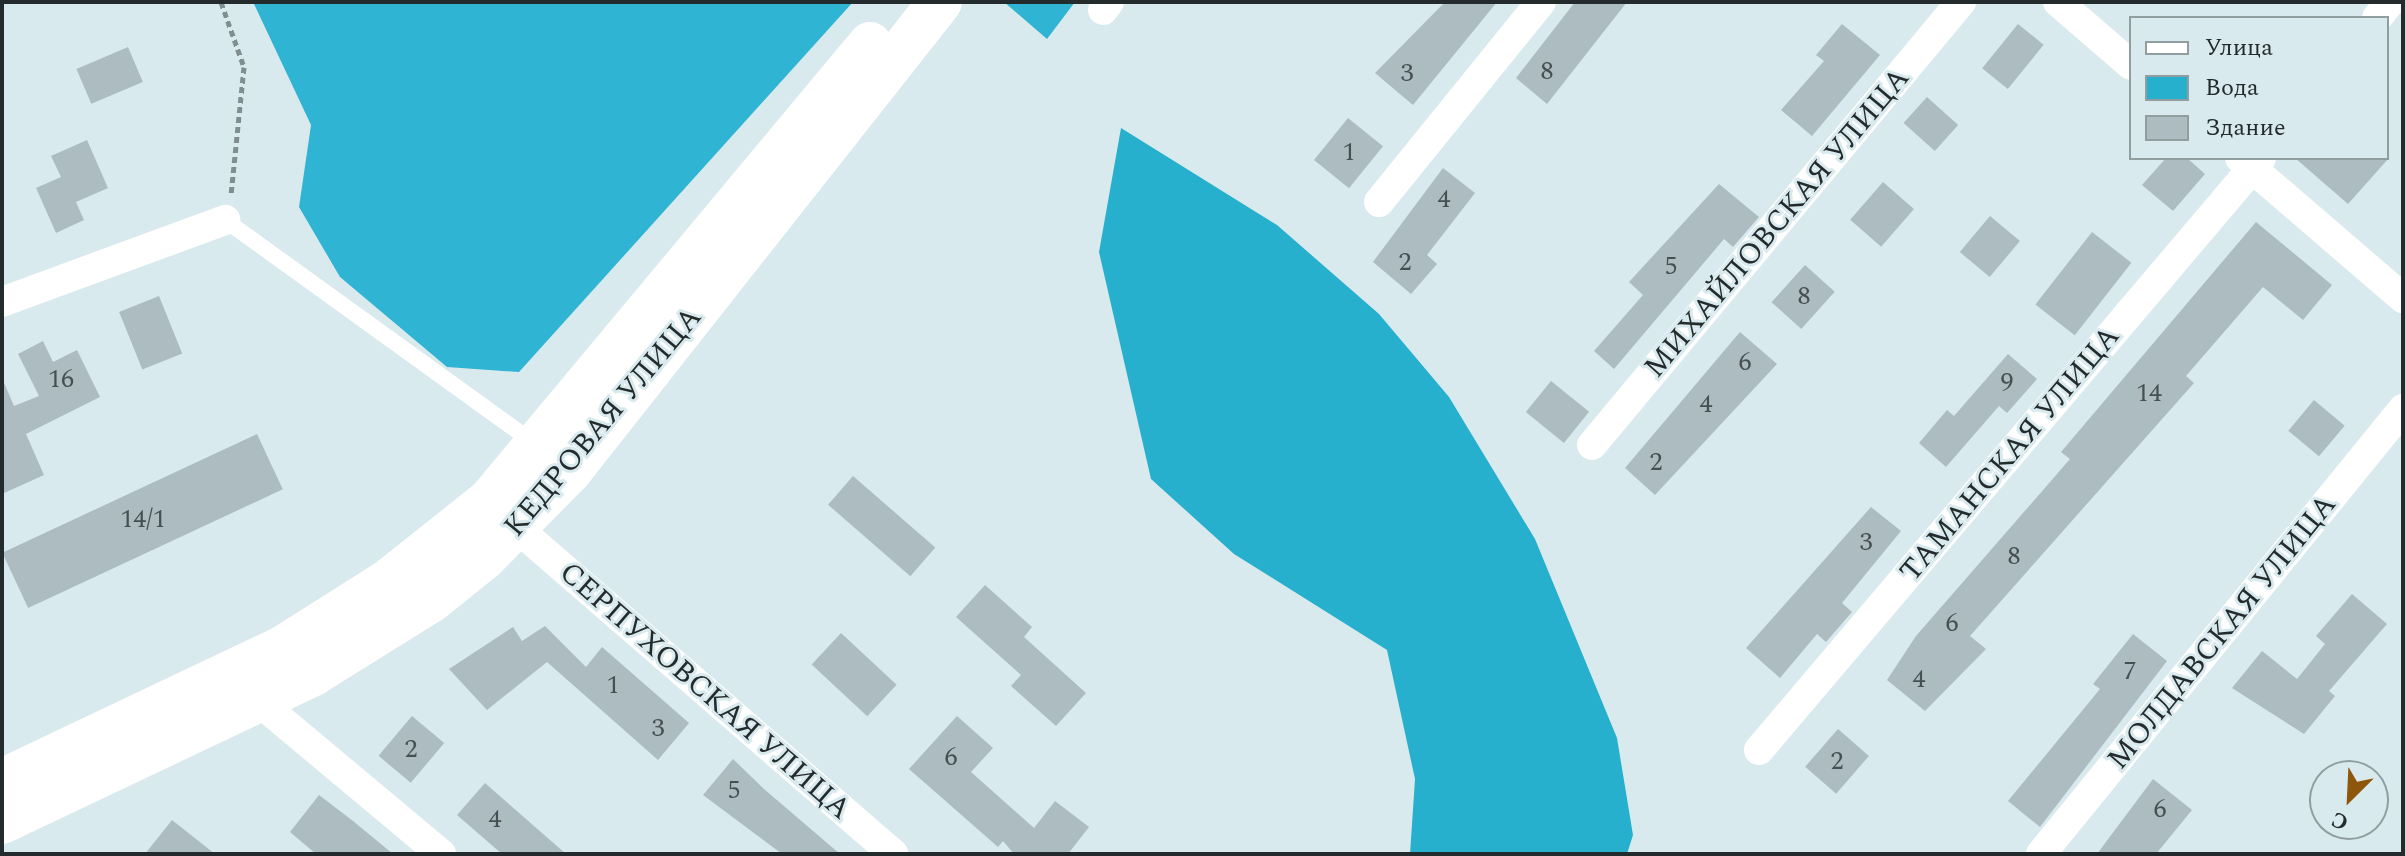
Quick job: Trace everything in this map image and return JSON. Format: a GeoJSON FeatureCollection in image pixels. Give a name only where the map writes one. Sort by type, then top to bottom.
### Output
{"type":"FeatureCollection","features":[{"type":"Feature","properties":{"kind":"main road","name":"КЕДРОВАЯ УЛИЦА"},"geometry":{"type":"LineString","coordinates":[[2,822],[257,700],[432,600],[517,528],[555,460],[904,2]]}},
{"type":"Feature","properties":{"kind":"main road","name":"КЕДРОВАЯ УЛИЦА"},"geometry":{"type":"LineString","coordinates":[[2,781],[282,648],[387,582],[489,501],[555,460],[940,2]]}},
{"type":"Feature","properties":{"kind":"street"},"geometry":{"type":"LineString","coordinates":[[1379,202],[1541,2]]}},
{"type":"Feature","properties":{"kind":"street","name":"МИХАЙЛОВСКАЯ УЛИЦА"},"geometry":{"type":"LineString","coordinates":[[1592,445],[1961,2]]}},
{"type":"Feature","properties":{"kind":"street"},"geometry":{"type":"LineString","coordinates":[[2058,2],[2129,63]]}},
{"type":"Feature","properties":{"kind":"street"},"geometry":{"type":"LineString","coordinates":[[2251,162],[2403,298]]}},
{"type":"Feature","properties":{"kind":"street","name":"ТАМАНСКАЯ УЛИЦА"},"geometry":{"type":"LineString","coordinates":[[1759,750],[2251,162]]}},
{"type":"Feature","properties":{"kind":"street"},"geometry":{"type":"LineString","coordinates":[[2,302],[225,220]]}},
{"type":"Feature","properties":{"kind":"street","name":"МОЛДАВСКАЯ УЛИЦА"},"geometry":{"type":"LineString","coordinates":[[2041,854],[2403,409]]}},
{"type":"Feature","properties":{"kind":"street","name":"СЕРПУХОВСКАЯ УЛИЦА"},"geometry":{"type":"LineString","coordinates":[[517,528],[882,850]]}},
{"type":"Feature","properties":{"kind":"street"},"geometry":{"type":"LineString","coordinates":[[257,700],[441,854]]}},
{"type":"Feature","properties":{"kind":"lane"},"geometry":{"type":"LineString","coordinates":[[225,220],[555,460]]}},
{"type":"Feature","properties":{"kind":"path"},"geometry":{"type":"LineString","coordinates":[[221,2],[244,67],[225,220]]}},
{"type":"Feature","properties":{"kind":"shaded area"},"geometry":{"type":"Polygon","coordinates":[[[253,2],[853,2],[519,372],[447,367],[340,277],[299,207],[311,125],[253,2]]]}},
{"type":"Feature","properties":{"kind":"shaded area"},"geometry":{"type":"Polygon","coordinates":[[[1004,2],[1075,2],[1047,39],[1004,2]]]}},
{"type":"Feature","properties":{"kind":"water"},"geometry":{"type":"Polygon","coordinates":[[[1121,128],[1277,225],[1379,314],[1449,397],[1535,539],[1617,738],[1633,835],[1627,854],[1410,854],[1415,779],[1387,650],[1234,554],[1151,479],[1099,252],[1121,128]]]}},
{"type":"Feature","properties":{"kind":"building"},"geometry":{"type":"Polygon","coordinates":[[[1445,2],[1497,2],[1413,105],[1375,73],[1445,2]]]}},
{"type":"Feature","properties":{"kind":"building"},"geometry":{"type":"Polygon","coordinates":[[[1575,2],[1627,2],[1547,104],[1516,78],[1575,2]]]}},
{"type":"Feature","properties":{"kind":"building"},"geometry":{"type":"Polygon","coordinates":[[[1842,24],[1880,55],[1812,136],[1781,110],[1824,61],[1816,55],[1842,24]]]}},
{"type":"Feature","properties":{"kind":"building"},"geometry":{"type":"Polygon","coordinates":[[[2018,24],[2044,45],[2008,89],[1982,68],[2018,24]]]}},
{"type":"Feature","properties":{"kind":"building"},"geometry":{"type":"Polygon","coordinates":[[[128,47],[143,82],[91,104],[76,69],[128,47]]]}},
{"type":"Feature","properties":{"kind":"building"},"geometry":{"type":"Polygon","coordinates":[[[1927,97],[1958,125],[1935,151],[1904,123],[1927,97]]]}},
{"type":"Feature","properties":{"kind":"building"},"geometry":{"type":"Polygon","coordinates":[[[1348,118],[1383,146],[1349,188],[1314,160],[1348,118]]]}},
{"type":"Feature","properties":{"kind":"building"},"geometry":{"type":"Polygon","coordinates":[[[87,140],[108,188],[76,202],[84,220],[56,233],[36,188],[61,177],[51,156],[87,140]]]}},
{"type":"Feature","properties":{"kind":"building"},"geometry":{"type":"Polygon","coordinates":[[[2164,160],[2189,160],[2205,174],[2173,211],[2142,185],[2164,160]]]}},
{"type":"Feature","properties":{"kind":"building"},"geometry":{"type":"Polygon","coordinates":[[[2297,160],[2387,160],[2348,204],[2297,160]]]}},
{"type":"Feature","properties":{"kind":"building"},"geometry":{"type":"Polygon","coordinates":[[[1443,168],[1475,193],[1427,255],[1437,264],[1411,294],[1373,262],[1443,168]]]}},
{"type":"Feature","properties":{"kind":"building"},"geometry":{"type":"Polygon","coordinates":[[[1883,182],[1914,209],[1881,247],[1850,220],[1883,182]]]}},
{"type":"Feature","properties":{"kind":"building"},"geometry":{"type":"Polygon","coordinates":[[[1719,184],[1759,217],[1733,247],[1724,239],[1614,369],[1594,351],[1643,295],[1629,282],[1719,184]]]}},
{"type":"Feature","properties":{"kind":"building"},"geometry":{"type":"Polygon","coordinates":[[[1990,216],[2020,241],[1990,277],[1960,252],[1990,216]]]}},
{"type":"Feature","properties":{"kind":"building"},"geometry":{"type":"Polygon","coordinates":[[[2256,222],[2332,285],[2303,320],[2263,287],[2186,376],[2194,383],[1970,636],[1986,649],[1925,711],[1887,680],[1916,636],[2070,459],[2061,452],[2256,222]]]}},
{"type":"Feature","properties":{"kind":"building"},"geometry":{"type":"Polygon","coordinates":[[[2092,232],[2131,263],[2075,335],[2035,304],[2092,232]]]}},
{"type":"Feature","properties":{"kind":"building"},"geometry":{"type":"Polygon","coordinates":[[[1805,265],[1835,292],[1801,329],[1772,302],[1805,265]]]}},
{"type":"Feature","properties":{"kind":"building"},"geometry":{"type":"Polygon","coordinates":[[[159,296],[182,353],[142,370],[119,312],[159,296]]]}},
{"type":"Feature","properties":{"kind":"building"},"geometry":{"type":"Polygon","coordinates":[[[1740,332],[1777,364],[1655,495],[1625,468],[1740,332]]]}},
{"type":"Feature","properties":{"kind":"building"},"geometry":{"type":"Polygon","coordinates":[[[43,341],[53,362],[77,350],[100,397],[26,434],[44,475],[2,494],[2,378],[14,406],[39,396],[18,354],[43,341]]]}},
{"type":"Feature","properties":{"kind":"building"},"geometry":{"type":"Polygon","coordinates":[[[2008,354],[2037,379],[2007,413],[1999,406],[1946,467],[1919,443],[1947,410],[1954,416],[2008,354]]]}},
{"type":"Feature","properties":{"kind":"building"},"geometry":{"type":"Polygon","coordinates":[[[1551,381],[1589,412],[1564,443],[1526,412],[1551,381]]]}},
{"type":"Feature","properties":{"kind":"building"},"geometry":{"type":"Polygon","coordinates":[[[2314,400],[2345,426],[2319,456],[2288,431],[2314,400]]]}},
{"type":"Feature","properties":{"kind":"building"},"geometry":{"type":"Polygon","coordinates":[[[257,434],[283,489],[28,608],[2,553],[257,434]]]}},
{"type":"Feature","properties":{"kind":"building"},"geometry":{"type":"Polygon","coordinates":[[[853,476],[935,548],[910,576],[828,505],[853,476]]]}},
{"type":"Feature","properties":{"kind":"building"},"geometry":{"type":"Polygon","coordinates":[[[1871,507],[1901,531],[1842,603],[1852,612],[1826,642],[1817,634],[1780,678],[1746,648],[1871,507]]]}},
{"type":"Feature","properties":{"kind":"building"},"geometry":{"type":"Polygon","coordinates":[[[985,585],[1032,627],[1024,637],[1086,693],[1056,726],[1011,686],[1021,675],[956,617],[985,585]]]}},
{"type":"Feature","properties":{"kind":"building"},"geometry":{"type":"Polygon","coordinates":[[[2352,594],[2387,624],[2329,691],[2335,696],[2304,734],[2232,688],[2262,651],[2297,679],[2325,644],[2316,636],[2352,594]]]}},
{"type":"Feature","properties":{"kind":"building"},"geometry":{"type":"Polygon","coordinates":[[[545,626],[586,667],[602,647],[689,723],[658,760],[547,662],[487,710],[449,669],[513,627],[522,641],[545,626]]]}},
{"type":"Feature","properties":{"kind":"building"},"geometry":{"type":"Polygon","coordinates":[[[841,633],[897,685],[867,716],[812,664],[841,633]]]}},
{"type":"Feature","properties":{"kind":"building"},"geometry":{"type":"Polygon","coordinates":[[[2133,634],[2167,661],[2040,827],[2008,801],[2100,689],[2093,684],[2133,634]]]}},
{"type":"Feature","properties":{"kind":"building"},"geometry":{"type":"Polygon","coordinates":[[[412,716],[444,743],[411,783],[379,756],[412,716]]]}},
{"type":"Feature","properties":{"kind":"building"},"geometry":{"type":"Polygon","coordinates":[[[957,716],[993,748],[971,772],[1034,828],[1055,801],[1089,827],[1068,854],[1014,854],[1003,841],[998,847],[909,769],[957,716]]]}},
{"type":"Feature","properties":{"kind":"building"},"geometry":{"type":"Polygon","coordinates":[[[1838,729],[1869,756],[1836,794],[1805,767],[1838,729]]]}},
{"type":"Feature","properties":{"kind":"building"},"geometry":{"type":"Polygon","coordinates":[[[733,759],[840,854],[782,854],[703,795],[733,759]]]}},
{"type":"Feature","properties":{"kind":"building"},"geometry":{"type":"Polygon","coordinates":[[[2153,779],[2192,810],[2156,854],[2097,854],[2153,779]]]}},
{"type":"Feature","properties":{"kind":"building"},"geometry":{"type":"Polygon","coordinates":[[[485,783],[566,854],[502,854],[457,815],[485,783]]]}},
{"type":"Feature","properties":{"kind":"building"},"geometry":{"type":"Polygon","coordinates":[[[319,795],[393,854],[316,854],[290,832],[319,795]]]}},
{"type":"Feature","properties":{"kind":"building"},"geometry":{"type":"Polygon","coordinates":[[[172,820],[215,854],[145,854],[172,820]]]}}]}
